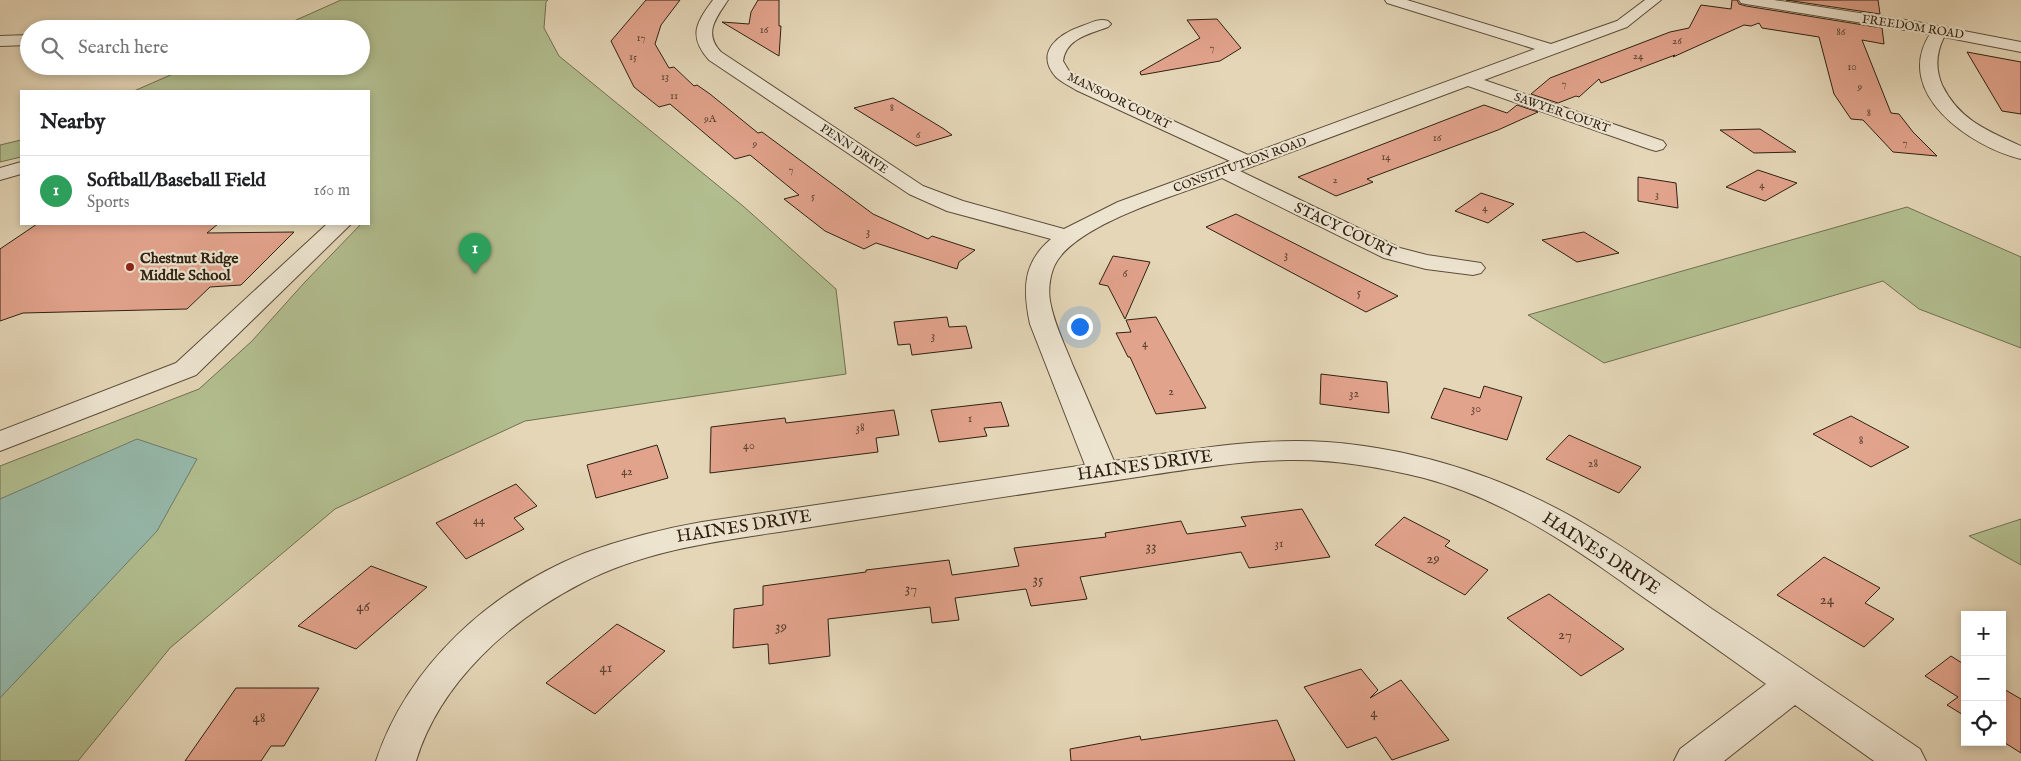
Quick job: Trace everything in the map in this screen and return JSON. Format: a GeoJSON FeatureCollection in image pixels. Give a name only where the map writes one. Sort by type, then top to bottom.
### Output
{"type":"FeatureCollection","features":[{"type":"Feature","properties":{"kind":"street","name":"PENN DRIVE"},"geometry":{"type":"LineString","coordinates":[[721,0],[703,32],[705,45],[715,56],[916,190],[955,206],[1067,237]]}},
{"type":"Feature","properties":{"kind":"street"},"geometry":{"type":"LineString","coordinates":[[1392,0],[1551,49]]}},
{"type":"Feature","properties":{"kind":"street","name":"CONSTITUTION ROAD"},"geometry":{"type":"LineString","coordinates":[[1103,472],[1043,324],[1036,299],[1035,287],[1043,266],[1054,248],[1067,237],[1093,221],[1119,210],[1622,24],[1654,0]]}},
{"type":"Feature","properties":{"kind":"street","name":"FREEDOM ROAD"},"geometry":{"type":"LineString","coordinates":[[1746,0],[1940,31],[2021,47]]}},
{"type":"Feature","properties":{"kind":"street","name":"MANSOOR COURT"},"geometry":{"type":"LineString","coordinates":[[1103,24],[1070,37],[1058,46],[1055,61],[1063,74],[1082,86],[1248,162]]}},
{"type":"Feature","properties":{"kind":"street"},"geometry":{"type":"LineString","coordinates":[[1940,31],[1927,56],[1929,76],[1945,108],[1972,128],[2021,153]]}},
{"type":"Feature","properties":{"kind":"street"},"geometry":{"type":"LineString","coordinates":[[0,41],[20,40]]}},
{"type":"Feature","properties":{"kind":"street","name":"SAWYER COURT"},"geometry":{"type":"LineString","coordinates":[[1468,80],[1656,145]]}},
{"type":"Feature","properties":{"kind":"street"},"geometry":{"type":"LineString","coordinates":[[0,174],[20,168]]}},
{"type":"Feature","properties":{"kind":"street","name":"STACY COURT"},"geometry":{"type":"LineString","coordinates":[[1223,171],[1392,253],[1426,262],[1472,268]]}},
{"type":"Feature","properties":{"kind":"street"},"geometry":{"type":"LineString","coordinates":[[0,442],[186,369],[339,225]]}},
{"type":"Feature","properties":{"kind":"street","name":"HAINES DRIVE"},"geometry":{"type":"LineString","coordinates":[[396,761],[415,714],[451,666],[469,647],[515,608],[545,588],[606,558],[664,540],[703,532],[1103,472],[1228,455],[1291,451],[1365,456],[1440,472],[1477,484],[1513,500],[1582,537],[1906,761]]}},
{"type":"Feature","properties":{"kind":"street"},"geometry":{"type":"LineString","coordinates":[[1694,761],[1794,684]]}},
{"type":"Feature","properties":{"kind":"green space"},"geometry":{"type":"Polygon","coordinates":[[[341,0],[548,0],[546,2],[544,28],[559,56],[743,206],[836,289],[846,374],[525,421],[335,509],[170,648],[78,761],[0,761],[0,466],[199,389],[252,341],[360,225],[370,225],[370,90],[136,90],[170,75],[370,75],[370,20],[296,20],[341,0]]]}},
{"type":"Feature","properties":{"kind":"green space"},"geometry":{"type":"Polygon","coordinates":[[[20,140],[20,157],[0,162],[0,145],[20,140]]]}},
{"type":"Feature","properties":{"kind":"green space"},"geometry":{"type":"Polygon","coordinates":[[[1907,207],[2021,257],[2021,348],[1919,309],[1883,281],[1604,363],[1528,315],[1907,207]]]}},
{"type":"Feature","properties":{"kind":"green space"},"geometry":{"type":"Polygon","coordinates":[[[2021,519],[2021,565],[1969,536],[2021,519]]]}},
{"type":"Feature","properties":{"kind":"shaded area"},"geometry":{"type":"Polygon","coordinates":[[[137,439],[197,459],[157,531],[0,698],[0,499],[137,439]]]}},
{"type":"Feature","properties":{"kind":"building"},"geometry":{"type":"Polygon","coordinates":[[[646,0],[680,0],[661,25],[655,44],[669,68],[674,67],[694,86],[697,85],[710,94],[758,133],[762,132],[873,214],[928,239],[932,236],[975,250],[959,262],[957,269],[876,243],[864,249],[825,231],[784,199],[799,195],[750,155],[735,159],[670,104],[659,107],[634,87],[611,41],[646,0]]]}},
{"type":"Feature","properties":{"kind":"building"},"geometry":{"type":"Polygon","coordinates":[[[758,0],[779,0],[779,26],[781,26],[779,56],[722,22],[749,24],[751,12],[758,0]]]}},
{"type":"Feature","properties":{"kind":"building"},"geometry":{"type":"Polygon","coordinates":[[[1732,0],[1737,0],[1739,4],[1746,6],[1882,28],[1884,44],[1862,40],[1891,113],[1899,114],[1913,132],[1937,156],[1893,152],[1863,120],[1851,119],[1834,94],[1819,37],[1762,28],[1759,23],[1751,26],[1744,25],[1673,57],[1675,55],[1601,83],[1599,79],[1579,97],[1576,96],[1558,103],[1531,94],[1550,78],[1670,32],[1689,28],[1701,5],[1731,9],[1732,0]]]}},
{"type":"Feature","properties":{"kind":"building"},"geometry":{"type":"Polygon","coordinates":[[[1786,0],[1878,0],[1880,14],[1786,0]]]}},
{"type":"Feature","properties":{"kind":"building"},"geometry":{"type":"Polygon","coordinates":[[[1217,19],[1241,48],[1220,61],[1141,75],[1140,72],[1200,38],[1187,20],[1217,19]]]}},
{"type":"Feature","properties":{"kind":"building"},"geometry":{"type":"Polygon","coordinates":[[[1967,52],[2021,62],[2021,114],[2002,111],[1967,52]]]}},
{"type":"Feature","properties":{"kind":"building"},"geometry":{"type":"Polygon","coordinates":[[[893,98],[952,135],[916,146],[854,108],[893,98]]]}},
{"type":"Feature","properties":{"kind":"building"},"geometry":{"type":"Polygon","coordinates":[[[1484,105],[1507,113],[1517,105],[1538,112],[1498,130],[1367,179],[1373,182],[1336,196],[1298,177],[1484,105]]]}},
{"type":"Feature","properties":{"kind":"building"},"geometry":{"type":"Polygon","coordinates":[[[1760,129],[1796,152],[1754,153],[1720,130],[1760,129]]]}},
{"type":"Feature","properties":{"kind":"building"},"geometry":{"type":"Polygon","coordinates":[[[1758,170],[1797,183],[1765,201],[1726,187],[1758,170]]]}},
{"type":"Feature","properties":{"kind":"building"},"geometry":{"type":"Polygon","coordinates":[[[1638,177],[1676,183],[1678,208],[1638,201],[1638,177]]]}},
{"type":"Feature","properties":{"kind":"building"},"geometry":{"type":"Polygon","coordinates":[[[1481,193],[1514,204],[1488,223],[1455,211],[1481,193]]]}},
{"type":"Feature","properties":{"kind":"building"},"geometry":{"type":"Polygon","coordinates":[[[1236,214],[1398,296],[1366,312],[1206,227],[1236,214]]]}},
{"type":"Feature","properties":{"kind":"building","name":"Chestnut Ridge Middle School"},"geometry":{"type":"Polygon","coordinates":[[[36,225],[217,225],[207,233],[294,232],[241,285],[210,287],[187,309],[23,313],[0,321],[0,249],[36,225]]]}},
{"type":"Feature","properties":{"kind":"building"},"geometry":{"type":"Polygon","coordinates":[[[1584,232],[1619,253],[1577,262],[1542,240],[1584,232]]]}},
{"type":"Feature","properties":{"kind":"building"},"geometry":{"type":"Polygon","coordinates":[[[1113,256],[1150,262],[1125,319],[1108,286],[1099,284],[1113,256]]]}},
{"type":"Feature","properties":{"kind":"building"},"geometry":{"type":"Polygon","coordinates":[[[947,317],[949,327],[966,326],[972,348],[912,355],[910,344],[898,345],[894,322],[947,317]]]}},
{"type":"Feature","properties":{"kind":"building"},"geometry":{"type":"Polygon","coordinates":[[[1156,317],[1206,408],[1156,414],[1130,357],[1128,357],[1116,333],[1131,332],[1126,320],[1156,317]]]}},
{"type":"Feature","properties":{"kind":"building"},"geometry":{"type":"Polygon","coordinates":[[[1321,374],[1387,382],[1389,413],[1320,404],[1321,374]]]}},
{"type":"Feature","properties":{"kind":"building"},"geometry":{"type":"Polygon","coordinates":[[[1484,386],[1522,397],[1507,440],[1431,418],[1444,388],[1480,398],[1484,386]]]}},
{"type":"Feature","properties":{"kind":"building"},"geometry":{"type":"Polygon","coordinates":[[[1001,402],[1009,426],[984,428],[987,436],[939,442],[931,410],[1001,402]]]}},
{"type":"Feature","properties":{"kind":"building"},"geometry":{"type":"Polygon","coordinates":[[[894,410],[899,435],[876,438],[878,452],[710,473],[711,427],[785,418],[786,423],[894,410]]]}},
{"type":"Feature","properties":{"kind":"building"},"geometry":{"type":"Polygon","coordinates":[[[1851,416],[1909,447],[1871,467],[1813,434],[1851,416]]]}},
{"type":"Feature","properties":{"kind":"building"},"geometry":{"type":"Polygon","coordinates":[[[1569,435],[1641,467],[1619,493],[1546,459],[1569,435]]]}},
{"type":"Feature","properties":{"kind":"building"},"geometry":{"type":"Polygon","coordinates":[[[657,445],[668,478],[596,498],[587,465],[657,445]]]}},
{"type":"Feature","properties":{"kind":"building"},"geometry":{"type":"Polygon","coordinates":[[[516,484],[537,506],[514,518],[524,529],[466,559],[436,523],[516,484]]]}},
{"type":"Feature","properties":{"kind":"building"},"geometry":{"type":"Polygon","coordinates":[[[1302,509],[1330,557],[1249,568],[1241,552],[1080,577],[1087,599],[1031,606],[1026,589],[955,598],[959,620],[932,623],[930,607],[828,619],[830,656],[769,664],[768,644],[733,648],[734,609],[763,605],[763,586],[866,572],[866,570],[949,560],[952,575],[1019,566],[1014,548],[1106,537],[1105,533],[1181,521],[1187,534],[1246,526],[1241,517],[1302,509]]]}},
{"type":"Feature","properties":{"kind":"building"},"geometry":{"type":"Polygon","coordinates":[[[1404,517],[1450,541],[1445,546],[1488,570],[1465,595],[1375,545],[1404,517]]]}},
{"type":"Feature","properties":{"kind":"building"},"geometry":{"type":"Polygon","coordinates":[[[1824,557],[1880,588],[1865,603],[1894,619],[1864,647],[1777,595],[1824,557]]]}},
{"type":"Feature","properties":{"kind":"building"},"geometry":{"type":"Polygon","coordinates":[[[371,566],[427,587],[356,649],[298,626],[371,566]]]}},
{"type":"Feature","properties":{"kind":"building"},"geometry":{"type":"Polygon","coordinates":[[[1549,594],[1624,649],[1581,676],[1507,618],[1549,594]]]}},
{"type":"Feature","properties":{"kind":"building"},"geometry":{"type":"Polygon","coordinates":[[[617,624],[665,651],[595,714],[546,683],[617,624]]]}},
{"type":"Feature","properties":{"kind":"building"},"geometry":{"type":"Polygon","coordinates":[[[1951,656],[1961,662],[1961,714],[1947,705],[1958,697],[1925,676],[1951,656]]]}},
{"type":"Feature","properties":{"kind":"building"},"geometry":{"type":"Polygon","coordinates":[[[1361,669],[1378,690],[1370,698],[1401,680],[1449,740],[1392,760],[1376,737],[1347,748],[1304,687],[1361,669]]]}},
{"type":"Feature","properties":{"kind":"building"},"geometry":{"type":"Polygon","coordinates":[[[236,688],[319,688],[284,746],[271,746],[261,761],[185,761],[236,688]]]}},
{"type":"Feature","properties":{"kind":"building"},"geometry":{"type":"Polygon","coordinates":[[[2006,690],[2021,699],[2021,753],[2006,744],[2006,690]]]}},
{"type":"Feature","properties":{"kind":"building"},"geometry":{"type":"Polygon","coordinates":[[[1277,720],[1295,761],[1071,761],[1070,749],[1140,736],[1141,740],[1277,720]]]}},
{"type":"Feature","properties":{"kind":"place","name":"Chestnut Ridge Middle School"},"geometry":{"type":"Point","coordinates":[130,267]}},
{"type":"Feature","properties":{"kind":"place","name":"Softball/Baseball Field"},"geometry":{"type":"Point","coordinates":[475,274]}}]}
